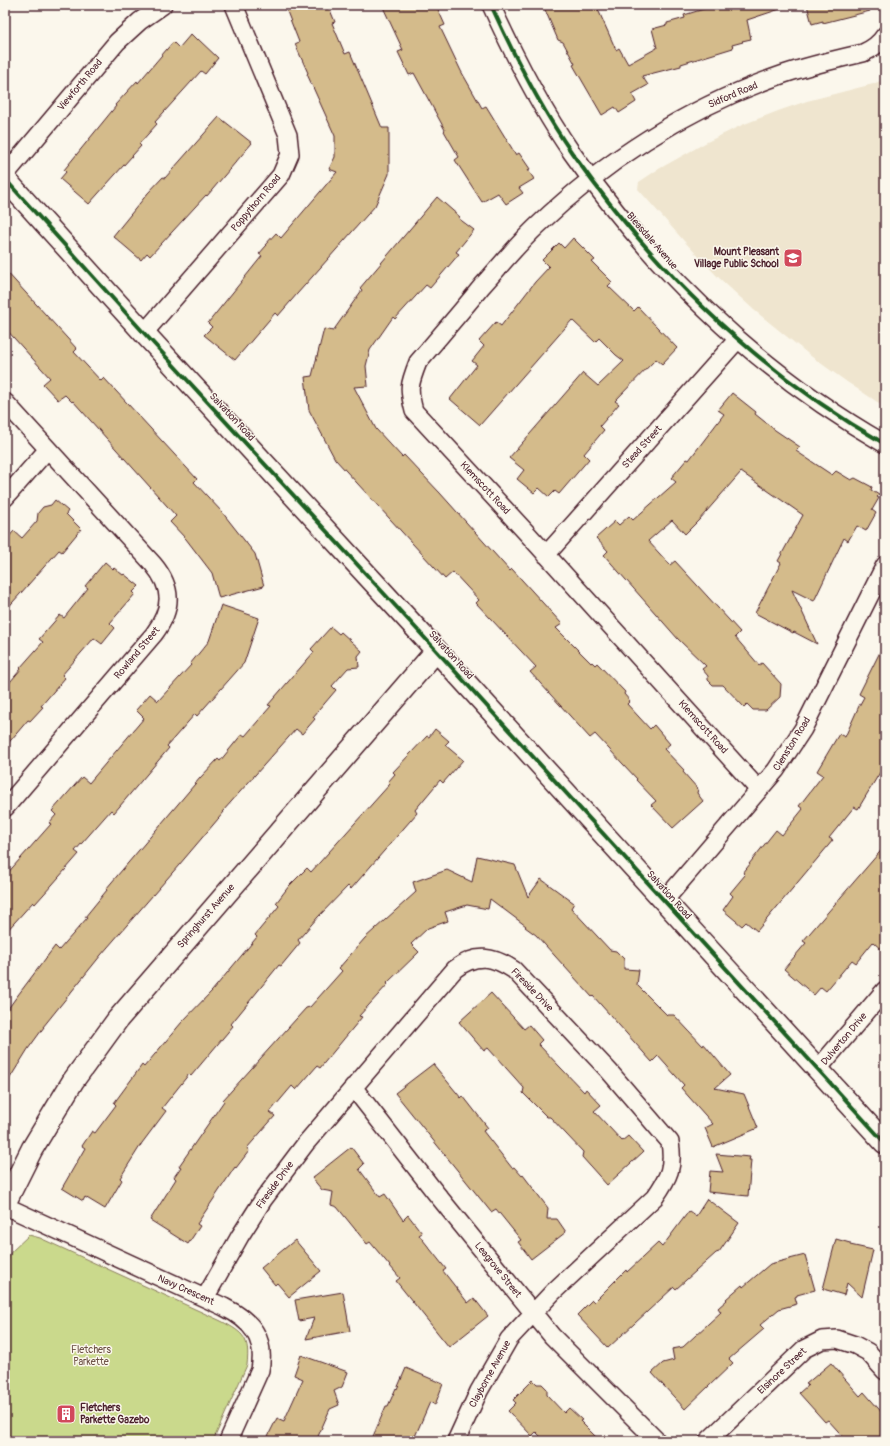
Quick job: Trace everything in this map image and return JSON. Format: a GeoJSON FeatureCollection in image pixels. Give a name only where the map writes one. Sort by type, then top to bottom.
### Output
{"type":"FeatureCollection","features":[{"type":"Feature","properties":{"kind":"street","name":"Viewforth Road"},"geometry":{"type":"LineString","coordinates":[[5,175],[117,42],[140,21],[163,5]]}},
{"type":"Feature","properties":{"kind":"street","name":"Poppythorn Road"},"geometry":{"type":"LineString","coordinates":[[144,333],[281,175],[290,154],[288,135],[234,5]]}},
{"type":"Feature","properties":{"kind":"street","name":"Bleasdale Avenue"},"geometry":{"type":"LineString","coordinates":[[491,5],[518,62],[543,106],[572,152],[614,210],[650,252],[680,285],[738,339],[782,375],[814,400],[885,444]]}},
{"type":"Feature","properties":{"kind":"street","name":"Sidford Road"},"geometry":{"type":"LineString","coordinates":[[592,179],[620,156],[643,141],[710,104],[784,74],[809,66],[863,53],[873,47],[885,35]]}},
{"type":"Feature","properties":{"kind":"street","name":"Salvation Road"},"geometry":{"type":"LineString","coordinates":[[5,179],[885,1143]]}},
{"type":"Feature","properties":{"kind":"street","name":"Klemscott Road"},"geometry":{"type":"LineString","coordinates":[[592,179],[537,226],[489,279],[418,362],[411,379],[409,391],[414,411],[760,790]]}},
{"type":"Feature","properties":{"kind":"street","name":"Stead Street"},"geometry":{"type":"LineString","coordinates":[[546,555],[738,339]]}},
{"type":"Feature","properties":{"kind":"street","name":"Rowland Street"},"geometry":{"type":"LineString","coordinates":[[5,402],[159,571],[168,589],[168,604],[165,617],[154,634],[5,808]]}},
{"type":"Feature","properties":{"kind":"street"},"geometry":{"type":"LineString","coordinates":[[5,498],[48,448]]}},
{"type":"Feature","properties":{"kind":"street","name":"Clenston Road"},"geometry":{"type":"LineString","coordinates":[[664,901],[760,790],[776,770],[803,729],[885,565]]}},
{"type":"Feature","properties":{"kind":"street","name":"Springhurst Avenue"},"geometry":{"type":"LineString","coordinates":[[5,1203],[32,1149],[65,1094],[118,1019],[436,650]]}},
{"type":"Feature","properties":{"kind":"street","name":"Fireside Drive"},"geometry":{"type":"LineString","coordinates":[[205,1298],[240,1236],[263,1200],[306,1143],[455,969],[471,959],[481,958],[492,959],[503,963],[514,970],[609,1071],[670,1142],[672,1156],[670,1170],[655,1197],[577,1268],[533,1314]]}},
{"type":"Feature","properties":{"kind":"street","name":"Dulverton Drive"},"geometry":{"type":"LineString","coordinates":[[818,1069],[885,990]]}},
{"type":"Feature","properties":{"kind":"street","name":"Leagrove Street"},"geometry":{"type":"LineString","coordinates":[[353,1087],[533,1314],[552,1336],[657,1441]]}},
{"type":"Feature","properties":{"kind":"street","name":"Navy Crescent"},"geometry":{"type":"LineString","coordinates":[[5,1206],[205,1298],[238,1314],[250,1324],[258,1338],[261,1353],[260,1370],[228,1441]]}},
{"type":"Feature","properties":{"kind":"street","name":"Clayborne Avenue"},"geometry":{"type":"LineString","coordinates":[[456,1441],[479,1391],[510,1339],[533,1314]]}},
{"type":"Feature","properties":{"kind":"street","name":"Elsinore Street"},"geometry":{"type":"LineString","coordinates":[[708,1441],[804,1349],[822,1340],[837,1339],[855,1345],[868,1352],[885,1371]]}},
{"type":"Feature","properties":{"kind":"shaded area","name":"Mount Pleasant Village Public School"},"geometry":{"type":"Polygon","coordinates":[[[885,79],[885,407],[812,357],[754,310],[717,276],[638,189],[639,182],[657,170],[707,142],[742,125],[807,101],[873,84],[885,79]]]}},
{"type":"Feature","properties":{"kind":"green space","name":"Fletchers Parkette"},"geometry":{"type":"Polygon","coordinates":[[[29,1235],[40,1238],[221,1321],[235,1329],[244,1337],[248,1356],[247,1365],[213,1441],[5,1441],[5,1266],[11,1252],[29,1235]]]}},
{"type":"Feature","properties":{"kind":"building"},"geometry":{"type":"Polygon","coordinates":[[[296,5],[328,5],[335,22],[332,23],[345,54],[350,52],[382,128],[389,128],[389,174],[375,206],[278,316],[275,313],[235,360],[204,335],[212,327],[208,323],[262,256],[259,254],[266,246],[265,245],[276,233],[281,238],[337,172],[329,169],[335,157],[335,136],[295,44],[299,42],[286,9],[296,5]]]}},
{"type":"Feature","properties":{"kind":"building"},"geometry":{"type":"Polygon","coordinates":[[[382,5],[436,5],[445,25],[440,27],[461,71],[482,108],[486,106],[516,155],[519,153],[530,169],[528,170],[534,179],[519,188],[523,193],[506,204],[498,193],[482,202],[455,160],[459,157],[414,73],[409,75],[398,52],[403,50],[382,5]]]}},
{"type":"Feature","properties":{"kind":"building"},"geometry":{"type":"Polygon","coordinates":[[[543,5],[596,5],[616,50],[619,48],[628,64],[657,48],[652,29],[685,18],[684,15],[717,5],[780,5],[780,9],[747,20],[751,39],[732,45],[733,48],[681,64],[681,66],[642,76],[648,85],[632,94],[636,102],[619,113],[615,107],[602,115],[573,65],[575,64],[563,42],[558,40],[543,5]]]}},
{"type":"Feature","properties":{"kind":"building"},"geometry":{"type":"Polygon","coordinates":[[[807,5],[869,5],[870,11],[823,23],[823,21],[812,24],[807,5]]]}},
{"type":"Feature","properties":{"kind":"building"},"geometry":{"type":"Polygon","coordinates":[[[191,34],[218,58],[205,74],[201,71],[155,122],[157,124],[139,144],[141,146],[89,204],[60,179],[66,172],[64,170],[116,106],[115,105],[137,81],[138,83],[173,42],[179,48],[191,34]]]}},
{"type":"Feature","properties":{"kind":"building"},"geometry":{"type":"Polygon","coordinates":[[[219,117],[252,143],[207,196],[206,195],[150,256],[147,253],[141,260],[113,236],[148,193],[163,177],[165,178],[219,117]]]}},
{"type":"Feature","properties":{"kind":"building"},"geometry":{"type":"Polygon","coordinates":[[[437,197],[460,217],[458,218],[474,230],[456,252],[459,254],[430,288],[426,285],[395,319],[393,317],[370,350],[366,366],[368,386],[354,387],[376,429],[402,457],[404,455],[510,571],[512,569],[562,624],[556,628],[591,663],[592,662],[595,665],[597,663],[625,692],[624,694],[630,701],[627,704],[650,729],[654,725],[670,744],[664,749],[684,770],[683,772],[698,789],[697,793],[703,801],[673,828],[651,805],[656,801],[636,780],[637,779],[595,734],[590,738],[530,672],[536,667],[476,603],[479,600],[453,572],[445,579],[335,459],[309,410],[305,377],[312,376],[324,329],[333,331],[362,290],[360,288],[437,197]]]}},
{"type":"Feature","properties":{"kind":"building"},"geometry":{"type":"Polygon","coordinates":[[[573,238],[595,260],[592,262],[612,282],[608,286],[634,311],[638,307],[677,348],[662,364],[656,359],[615,401],[619,404],[600,426],[604,430],[584,454],[589,459],[559,494],[555,491],[549,497],[539,488],[534,493],[517,479],[524,470],[509,458],[583,373],[598,386],[624,361],[599,338],[595,342],[572,320],[480,425],[450,399],[477,365],[472,361],[484,346],[479,341],[496,322],[501,326],[535,282],[549,267],[542,260],[559,243],[564,248],[573,238]]]}},
{"type":"Feature","properties":{"kind":"building"},"geometry":{"type":"Polygon","coordinates":[[[5,270],[77,349],[74,352],[101,381],[104,378],[197,479],[194,482],[222,512],[255,554],[264,586],[219,598],[212,573],[186,539],[170,522],[176,516],[73,401],[72,402],[65,395],[58,400],[43,384],[50,378],[5,328],[5,270]]]}},
{"type":"Feature","properties":{"kind":"building"},"geometry":{"type":"Polygon","coordinates":[[[732,393],[756,412],[755,414],[775,430],[800,447],[796,451],[832,475],[836,471],[851,480],[855,478],[872,487],[871,490],[879,495],[877,497],[879,498],[872,510],[876,513],[866,531],[857,526],[848,541],[844,538],[814,601],[792,590],[817,644],[755,613],[781,563],[778,561],[803,515],[741,472],[685,534],[672,520],[648,541],[670,565],[675,561],[740,632],[735,637],[759,665],[762,663],[781,684],[780,697],[766,710],[753,710],[747,704],[744,707],[723,685],[713,685],[708,680],[708,676],[702,669],[706,666],[678,639],[604,555],[608,551],[596,538],[615,521],[619,525],[629,516],[633,520],[676,482],[671,478],[687,459],[689,460],[724,414],[718,410],[732,393]]]}},
{"type":"Feature","properties":{"kind":"building"},"geometry":{"type":"Polygon","coordinates":[[[55,500],[68,511],[66,514],[81,529],[62,552],[59,550],[5,611],[5,541],[14,531],[22,538],[37,521],[38,513],[43,507],[51,505],[55,500]]]}},
{"type":"Feature","properties":{"kind":"building"},"geometry":{"type":"Polygon","coordinates":[[[105,562],[139,586],[133,592],[135,594],[110,623],[115,628],[102,644],[94,638],[62,675],[65,678],[41,706],[43,707],[30,721],[28,720],[5,747],[5,688],[43,642],[39,639],[60,615],[64,618],[88,588],[85,586],[105,562]]]}},
{"type":"Feature","properties":{"kind":"building"},"geometry":{"type":"Polygon","coordinates":[[[221,605],[259,618],[244,663],[197,716],[195,714],[167,746],[169,748],[114,813],[111,810],[75,851],[79,854],[52,885],[35,904],[33,902],[5,933],[5,876],[51,824],[49,823],[56,815],[52,811],[82,777],[89,783],[144,718],[136,710],[150,694],[158,701],[191,665],[190,664],[209,641],[221,605]]]}},
{"type":"Feature","properties":{"kind":"building"},"geometry":{"type":"Polygon","coordinates":[[[331,627],[339,634],[341,632],[362,651],[358,656],[359,667],[348,668],[332,686],[336,690],[313,717],[315,719],[302,734],[296,729],[223,811],[224,812],[101,955],[43,1027],[5,1086],[5,1013],[55,946],[59,950],[87,918],[85,917],[107,890],[106,889],[200,778],[218,759],[220,761],[242,734],[245,736],[271,706],[268,705],[314,652],[311,649],[331,627]]]}},
{"type":"Feature","properties":{"kind":"building"},"geometry":{"type":"Polygon","coordinates":[[[885,642],[885,764],[858,809],[854,807],[829,838],[833,840],[757,931],[746,922],[742,926],[723,910],[733,896],[730,893],[745,875],[743,873],[749,864],[776,830],[782,835],[803,809],[799,806],[823,775],[817,771],[839,734],[845,737],[864,697],[859,694],[885,642]]]}},
{"type":"Feature","properties":{"kind":"building"},"geometry":{"type":"Polygon","coordinates":[[[435,729],[449,741],[445,745],[463,760],[443,783],[440,780],[415,810],[417,813],[351,889],[348,886],[318,917],[298,940],[300,943],[281,966],[279,965],[231,1024],[233,1026],[191,1076],[189,1074],[162,1108],[166,1111],[142,1143],[120,1178],[122,1180],[105,1209],[85,1197],[83,1201],[62,1188],[85,1148],[82,1146],[92,1131],[95,1133],[116,1105],[114,1103],[142,1065],[144,1067],[182,1022],[212,991],[257,937],[255,935],[279,906],[276,903],[289,886],[307,868],[311,872],[390,784],[388,782],[395,774],[393,772],[427,736],[429,737],[435,729]]]}},
{"type":"Feature","properties":{"kind":"building"},"geometry":{"type":"Polygon","coordinates":[[[885,846],[885,953],[873,942],[856,963],[852,960],[826,991],[821,987],[814,995],[784,969],[806,943],[803,941],[885,846]]]}},
{"type":"Feature","properties":{"kind":"building"},"geometry":{"type":"Polygon","coordinates":[[[477,856],[515,865],[528,897],[541,879],[574,903],[571,908],[610,950],[616,951],[624,959],[624,969],[639,970],[637,985],[667,1015],[674,1015],[703,1046],[704,1044],[730,1075],[715,1088],[744,1094],[758,1128],[713,1147],[705,1128],[713,1124],[681,1088],[684,1085],[658,1056],[652,1062],[536,935],[490,899],[488,909],[467,905],[445,912],[448,921],[428,928],[411,944],[419,952],[387,983],[388,984],[359,1016],[362,1017],[320,1068],[317,1066],[296,1090],[292,1086],[270,1112],[275,1116],[247,1148],[249,1151],[236,1168],[235,1167],[197,1224],[200,1226],[188,1244],[150,1220],[176,1179],[174,1177],[181,1167],[179,1166],[224,1101],[223,1100],[306,1008],[310,1007],[342,971],[339,968],[365,938],[416,892],[413,882],[447,870],[472,882],[477,856]]]}},
{"type":"Feature","properties":{"kind":"building"},"geometry":{"type":"Polygon","coordinates":[[[491,993],[524,1029],[529,1025],[542,1040],[538,1044],[584,1092],[586,1089],[601,1105],[594,1111],[622,1141],[628,1136],[643,1152],[607,1185],[582,1157],[583,1152],[550,1117],[547,1117],[523,1093],[524,1088],[488,1048],[484,1051],[459,1022],[491,993]]]}},
{"type":"Feature","properties":{"kind":"building"},"geometry":{"type":"Polygon","coordinates":[[[433,1064],[461,1098],[463,1096],[488,1128],[483,1131],[512,1168],[514,1167],[522,1176],[523,1175],[548,1208],[547,1219],[557,1219],[566,1232],[531,1259],[518,1242],[521,1240],[496,1209],[491,1212],[395,1093],[433,1064]]]}},
{"type":"Feature","properties":{"kind":"building"},"geometry":{"type":"Polygon","coordinates":[[[351,1147],[364,1164],[359,1169],[380,1197],[385,1194],[403,1220],[408,1215],[422,1233],[419,1235],[446,1269],[443,1271],[468,1303],[474,1298],[488,1316],[449,1347],[396,1281],[400,1278],[370,1242],[367,1244],[337,1207],[331,1205],[333,1192],[322,1190],[312,1178],[351,1147]]]}},
{"type":"Feature","properties":{"kind":"building"},"geometry":{"type":"Polygon","coordinates":[[[716,1154],[750,1157],[748,1196],[708,1192],[710,1171],[723,1172],[716,1154]]]}},
{"type":"Feature","properties":{"kind":"building"},"geometry":{"type":"Polygon","coordinates":[[[707,1199],[739,1223],[719,1252],[676,1289],[674,1287],[608,1348],[577,1315],[592,1300],[594,1302],[626,1270],[627,1272],[658,1243],[662,1247],[689,1211],[696,1216],[707,1199]]]}},
{"type":"Feature","properties":{"kind":"building"},"geometry":{"type":"Polygon","coordinates":[[[836,1239],[850,1243],[850,1245],[873,1250],[862,1297],[847,1283],[844,1295],[823,1289],[836,1239]]]}},
{"type":"Feature","properties":{"kind":"building"},"geometry":{"type":"Polygon","coordinates":[[[295,1240],[321,1271],[289,1297],[277,1283],[275,1285],[261,1268],[295,1240]]]}},
{"type":"Feature","properties":{"kind":"building"},"geometry":{"type":"Polygon","coordinates":[[[805,1255],[815,1290],[797,1295],[795,1297],[797,1304],[779,1309],[760,1325],[764,1329],[729,1359],[733,1363],[685,1409],[652,1373],[663,1363],[674,1360],[672,1349],[683,1347],[721,1312],[718,1308],[742,1285],[743,1287],[770,1264],[805,1255]]]}},
{"type":"Feature","properties":{"kind":"building"},"geometry":{"type":"Polygon","coordinates":[[[343,1292],[350,1331],[306,1339],[314,1318],[299,1321],[295,1300],[343,1292]]]}},
{"type":"Feature","properties":{"kind":"building"},"geometry":{"type":"Polygon","coordinates":[[[301,1355],[348,1372],[342,1387],[334,1391],[339,1405],[330,1409],[316,1441],[279,1441],[268,1436],[277,1418],[284,1421],[303,1379],[294,1375],[301,1355]]]}},
{"type":"Feature","properties":{"kind":"building"},"geometry":{"type":"Polygon","coordinates":[[[831,1363],[860,1396],[864,1392],[885,1416],[885,1441],[847,1441],[828,1420],[825,1422],[799,1393],[808,1385],[806,1384],[831,1363]]]}},
{"type":"Feature","properties":{"kind":"building"},"geometry":{"type":"Polygon","coordinates":[[[406,1368],[443,1384],[435,1405],[430,1402],[413,1441],[371,1441],[386,1406],[388,1406],[396,1388],[397,1389],[406,1368]]]}},
{"type":"Feature","properties":{"kind":"building"},"geometry":{"type":"Polygon","coordinates":[[[533,1380],[537,1384],[542,1384],[547,1389],[547,1395],[564,1413],[569,1408],[582,1420],[580,1421],[600,1441],[545,1441],[536,1432],[532,1436],[508,1411],[516,1403],[513,1400],[533,1380]]]}},
{"type":"Feature","properties":{"kind":"cycle path"},"geometry":{"type":"LineString","coordinates":[[491,5],[528,81],[560,136],[604,196],[638,238],[674,278],[712,316],[752,351],[795,385],[839,416],[885,444]]}},
{"type":"Feature","properties":{"kind":"cycle path"},"geometry":{"type":"LineString","coordinates":[[5,179],[885,1143]]}},
{"type":"Feature","properties":{"kind":"place","name":"Mount Pleasant Village Public School"},"geometry":{"type":"Point","coordinates":[793,258]}},
{"type":"Feature","properties":{"kind":"place","name":"Fletchers Parkette Gazebo"},"geometry":{"type":"Point","coordinates":[66,1414]}}]}
